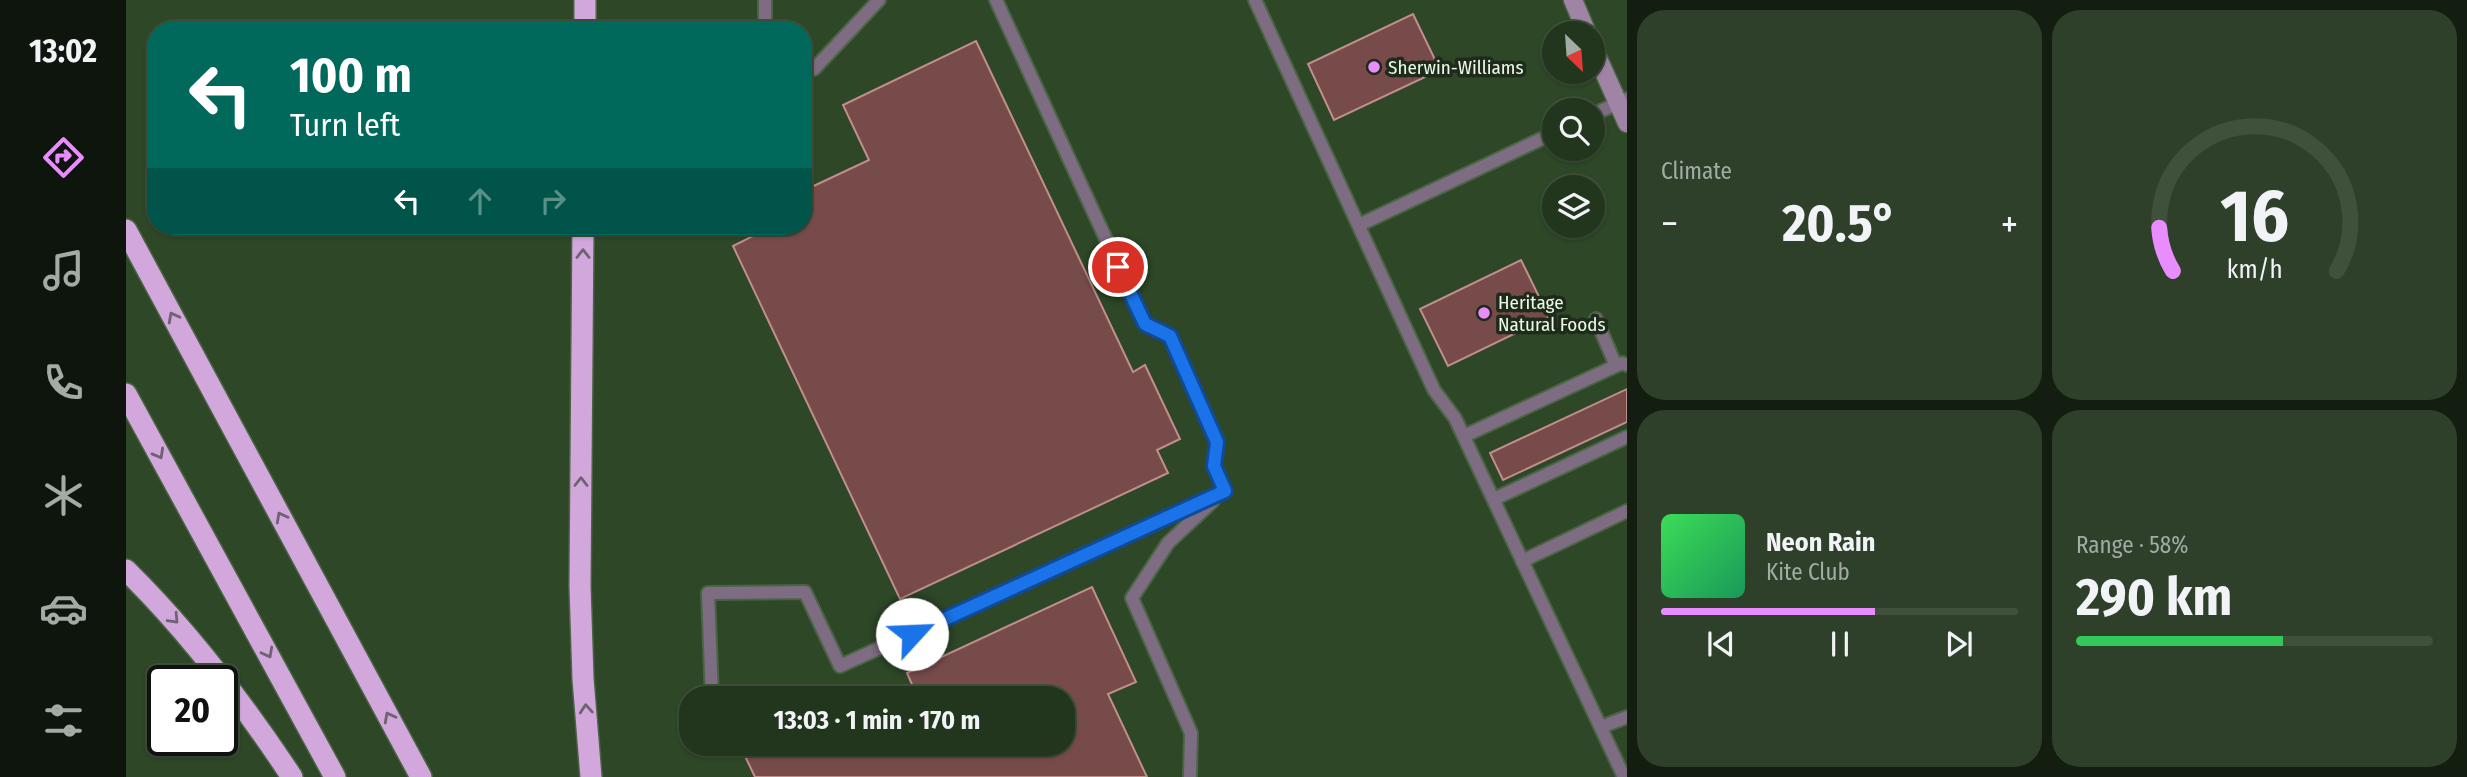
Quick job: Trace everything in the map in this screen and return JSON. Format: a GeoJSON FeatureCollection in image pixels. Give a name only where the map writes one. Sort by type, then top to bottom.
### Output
{"type":"FeatureCollection","features":[{"type":"Feature","properties":{"kind":"highway"},"geometry":{"type":"LineString","coordinates":[[584,21],[585,0]]}},
{"type":"Feature","properties":{"kind":"highway"},"geometry":{"type":"LineString","coordinates":[[126,230],[422,777]]}},
{"type":"Feature","properties":{"kind":"highway"},"geometry":{"type":"LineString","coordinates":[[583,235],[580,586],[583,679],[592,777]]}},
{"type":"Feature","properties":{"kind":"highway"},"geometry":{"type":"LineString","coordinates":[[126,394],[335,777]]}},
{"type":"Feature","properties":{"kind":"highway"},"geometry":{"type":"LineString","coordinates":[[126,570],[178,622],[260,728],[292,777]]}},
{"type":"Feature","properties":{"kind":"main road"},"geometry":{"type":"LineString","coordinates":[[1573,0],[1582,21]]}},
{"type":"Feature","properties":{"kind":"main road"},"geometry":{"type":"LineString","coordinates":[[1605,68],[1623,101],[1627,123]]}},
{"type":"Feature","properties":{"kind":"lane"},"geometry":{"type":"LineString","coordinates":[[765,0],[765,21]]}},
{"type":"Feature","properties":{"kind":"lane"},"geometry":{"type":"LineString","coordinates":[[812,69],[878,0]]}},
{"type":"Feature","properties":{"kind":"lane"},"geometry":{"type":"LineString","coordinates":[[996,0],[1145,324],[1170,336],[1217,442],[1214,466],[1225,491]]}},
{"type":"Feature","properties":{"kind":"lane"},"geometry":{"type":"LineString","coordinates":[[1255,0],[1434,390],[1455,418],[1464,436],[1625,777]]}},
{"type":"Feature","properties":{"kind":"lane"},"geometry":{"type":"LineString","coordinates":[[1605,109],[1623,101]]}},
{"type":"Feature","properties":{"kind":"lane"},"geometry":{"type":"LineString","coordinates":[[1359,225],[1542,139]]}},
{"type":"Feature","properties":{"kind":"lane"},"geometry":{"type":"LineString","coordinates":[[1464,436],[1622,365],[1596,319]]}},
{"type":"Feature","properties":{"kind":"lane"},"geometry":{"type":"LineString","coordinates":[[1494,499],[1627,437]]}},
{"type":"Feature","properties":{"kind":"lane"},"geometry":{"type":"LineString","coordinates":[[712,686],[708,593],[805,592],[840,666],[1225,491]]}},
{"type":"Feature","properties":{"kind":"lane"},"geometry":{"type":"LineString","coordinates":[[1190,777],[1191,733],[1132,598],[1168,543],[1225,491]]}},
{"type":"Feature","properties":{"kind":"lane"},"geometry":{"type":"LineString","coordinates":[[1522,561],[1627,511]]}},
{"type":"Feature","properties":{"kind":"lane"},"geometry":{"type":"LineString","coordinates":[[1601,727],[1627,717]]}},
{"type":"Feature","properties":{"kind":"building","name":"Sherwin-Williams"},"geometry":{"type":"Polygon","coordinates":[[[1413,14],[1440,70],[1334,120],[1308,64],[1413,14]]]}},
{"type":"Feature","properties":{"kind":"building"},"geometry":{"type":"Polygon","coordinates":[[[976,41],[1133,372],[1145,365],[1180,439],[1157,450],[1168,473],[900,599],[733,246],[755,235],[812,235],[812,187],[869,160],[843,105],[976,41]]]}},
{"type":"Feature","properties":{"kind":"building","name":"Heritage Natural Foods"},"geometry":{"type":"Polygon","coordinates":[[[1521,260],[1549,317],[1448,366],[1420,309],[1521,260]]]}},
{"type":"Feature","properties":{"kind":"building"},"geometry":{"type":"Polygon","coordinates":[[[1627,389],[1627,422],[1503,480],[1490,453],[1627,389]]]}},
{"type":"Feature","properties":{"kind":"building"},"geometry":{"type":"Polygon","coordinates":[[[1092,587],[1136,682],[1108,694],[1147,777],[755,777],[745,756],[1075,756],[1075,686],[913,686],[907,673],[1092,587]]]}},
{"type":"Feature","properties":{"kind":"place","name":"Sherwin-Williams"},"geometry":{"type":"Point","coordinates":[1374,67]}},
{"type":"Feature","properties":{"kind":"place","name":"Heritage Natural Foods"},"geometry":{"type":"Point","coordinates":[1484,313]}},
{"type":"Feature","properties":{"kind":"route"},"geometry":{"type":"LineString","coordinates":[[912,634],[1225,491],[1214,466],[1217,442],[1170,336],[1145,324],[1118,267]]}}]}
